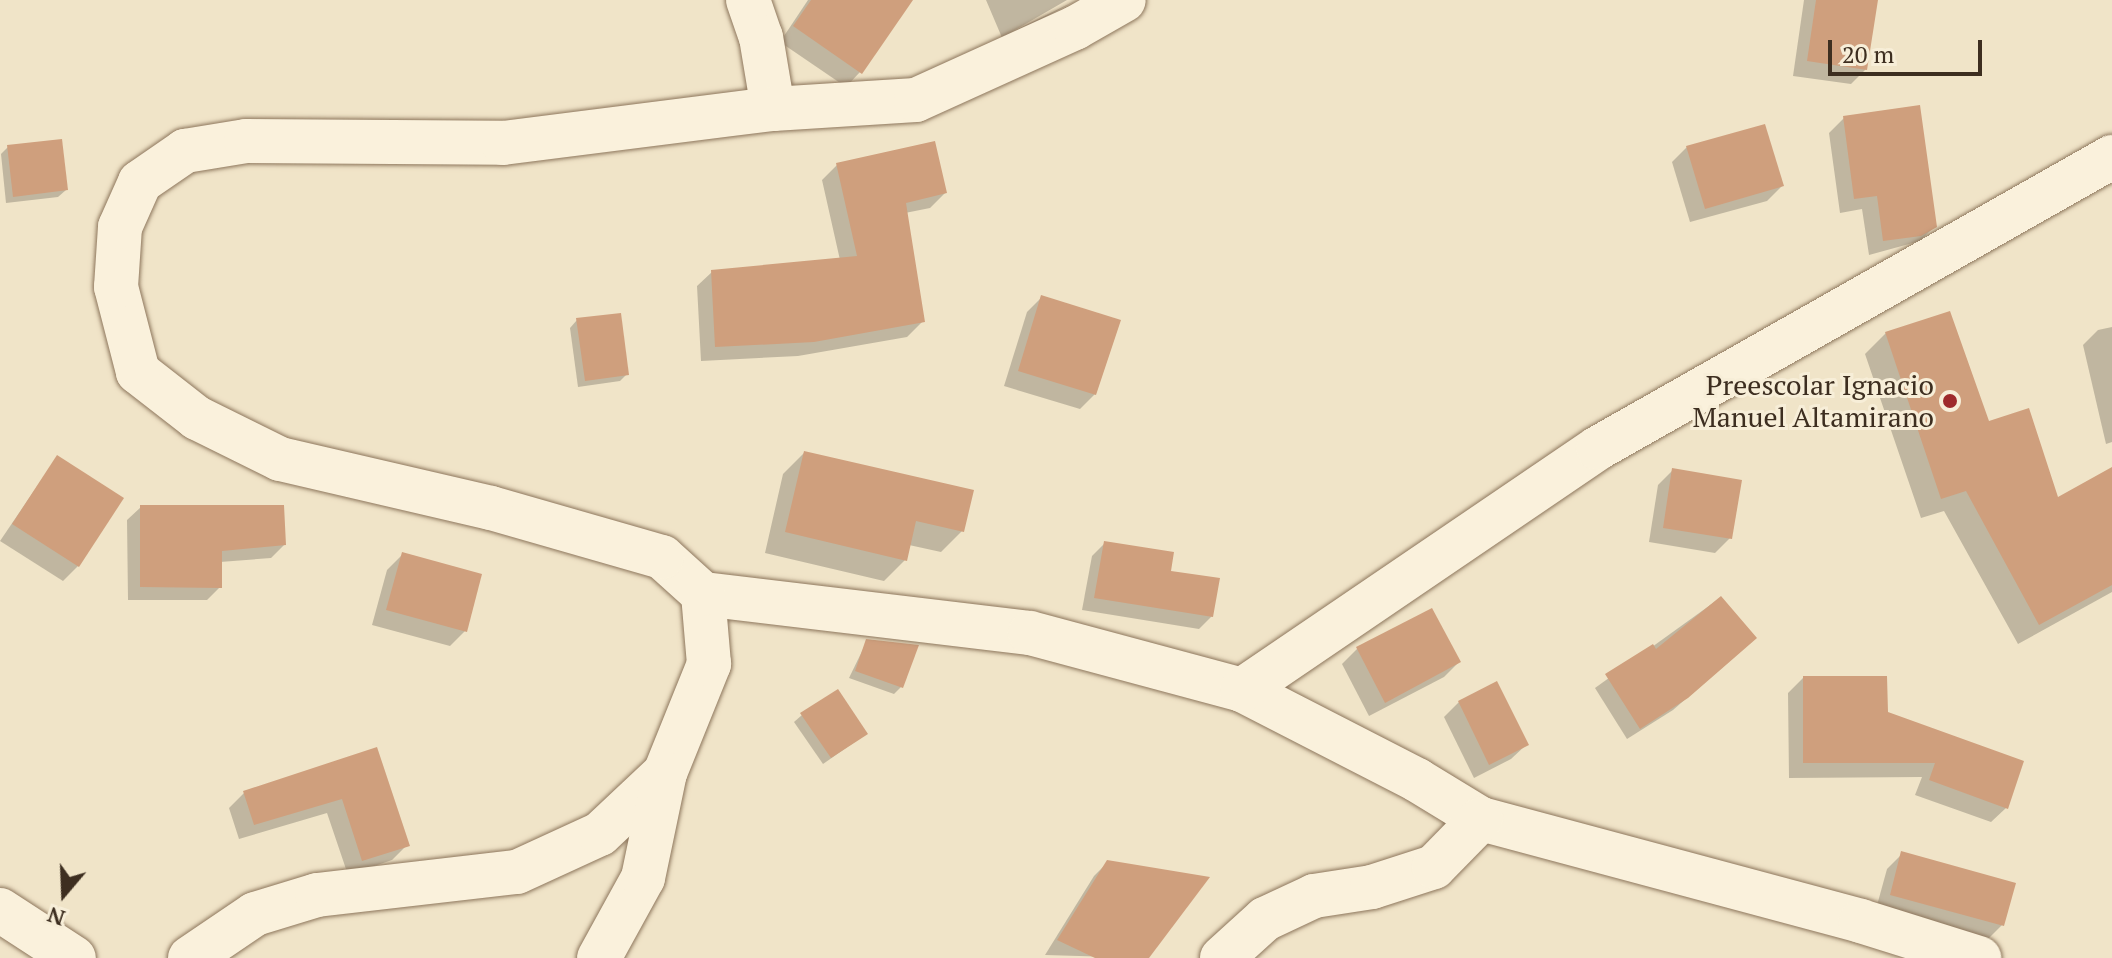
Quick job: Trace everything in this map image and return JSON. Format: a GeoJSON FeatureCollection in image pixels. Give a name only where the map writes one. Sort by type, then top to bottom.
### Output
{"type":"FeatureCollection","features":[{"type":"Feature","properties":{"kind":"street"},"geometry":{"type":"LineString","coordinates":[[748,0],[761,37],[773,109]]}},
{"type":"Feature","properties":{"kind":"street"},"geometry":{"type":"LineString","coordinates":[[1124,0],[1075,28],[916,100],[773,109],[503,143],[246,141],[185,151],[140,182],[120,227],[116,287],[138,372],[197,418],[280,459],[491,508],[662,557],[703,594],[1030,633],[1242,690],[1481,819],[1861,921],[1979,958]]}},
{"type":"Feature","properties":{"kind":"street"},"geometry":{"type":"LineString","coordinates":[[1242,690],[1598,448],[2112,157]]}},
{"type":"Feature","properties":{"kind":"street"},"geometry":{"type":"LineString","coordinates":[[599,958],[643,878],[665,773],[709,664],[703,594]]}},
{"type":"Feature","properties":{"kind":"street"},"geometry":{"type":"LineString","coordinates":[[190,958],[202,945],[255,914],[317,895],[517,872],[600,834],[665,773]]}},
{"type":"Feature","properties":{"kind":"street"},"geometry":{"type":"LineString","coordinates":[[1222,958],[1265,919],[1314,896],[1372,887],[1434,867],[1481,819]]}},
{"type":"Feature","properties":{"kind":"street"},"geometry":{"type":"LineString","coordinates":[[0,910],[74,958]]}},
{"type":"Feature","properties":{"kind":"building"},"geometry":{"type":"Polygon","coordinates":[[[811,0],[913,0],[862,74],[793,26],[811,0]]]}},
{"type":"Feature","properties":{"kind":"building"},"geometry":{"type":"Polygon","coordinates":[[[1816,0],[1878,0],[1867,70],[1807,61],[1816,0]]]}},
{"type":"Feature","properties":{"kind":"building"},"geometry":{"type":"Polygon","coordinates":[[[1920,105],[1937,227],[1921,236],[1883,241],[1877,196],[1854,199],[1843,116],[1920,105]]]}},
{"type":"Feature","properties":{"kind":"building"},"geometry":{"type":"Polygon","coordinates":[[[1765,124],[1784,186],[1705,209],[1686,146],[1765,124]]]}},
{"type":"Feature","properties":{"kind":"building"},"geometry":{"type":"Polygon","coordinates":[[[62,139],[68,190],[13,197],[7,145],[62,139]]]}},
{"type":"Feature","properties":{"kind":"building"},"geometry":{"type":"Polygon","coordinates":[[[935,141],[947,193],[906,203],[925,322],[814,342],[715,347],[711,270],[857,256],[836,163],[935,141]]]}},
{"type":"Feature","properties":{"kind":"building"},"geometry":{"type":"Polygon","coordinates":[[[1041,295],[1121,320],[1096,395],[1018,371],[1041,295]]]}},
{"type":"Feature","properties":{"kind":"building"},"geometry":{"type":"Polygon","coordinates":[[[1950,311],[1989,421],[2029,408],[2058,497],[2112,467],[2112,585],[2039,625],[1966,491],[1941,499],[1885,332],[1950,311]]]}},
{"type":"Feature","properties":{"kind":"building"},"geometry":{"type":"Polygon","coordinates":[[[621,313],[629,375],[585,381],[576,318],[621,313]]]}},
{"type":"Feature","properties":{"kind":"building"},"geometry":{"type":"Polygon","coordinates":[[[804,451],[974,490],[964,532],[916,521],[907,561],[785,532],[804,451]]]}},
{"type":"Feature","properties":{"kind":"building"},"geometry":{"type":"Polygon","coordinates":[[[57,455],[124,498],[79,567],[12,524],[57,455]]]}},
{"type":"Feature","properties":{"kind":"building"},"geometry":{"type":"Polygon","coordinates":[[[1672,468],[1742,480],[1732,539],[1663,528],[1672,468]]]}},
{"type":"Feature","properties":{"kind":"building"},"geometry":{"type":"Polygon","coordinates":[[[140,505],[284,505],[286,545],[222,551],[222,588],[140,587],[140,505]]]}},
{"type":"Feature","properties":{"kind":"building"},"geometry":{"type":"Polygon","coordinates":[[[1104,541],[1174,552],[1171,571],[1220,578],[1213,617],[1094,598],[1104,541]]]}},
{"type":"Feature","properties":{"kind":"building"},"geometry":{"type":"Polygon","coordinates":[[[402,552],[482,574],[467,632],[386,610],[402,552]]]}},
{"type":"Feature","properties":{"kind":"building"},"geometry":{"type":"Polygon","coordinates":[[[1721,596],[1757,638],[1688,698],[1640,729],[1605,674],[1653,644],[1656,649],[1721,596]]]}},
{"type":"Feature","properties":{"kind":"building"},"geometry":{"type":"Polygon","coordinates":[[[1432,608],[1461,662],[1385,703],[1356,647],[1432,608]]]}},
{"type":"Feature","properties":{"kind":"building"},"geometry":{"type":"Polygon","coordinates":[[[866,639],[919,645],[903,688],[855,671],[866,639]]]}},
{"type":"Feature","properties":{"kind":"building"},"geometry":{"type":"Polygon","coordinates":[[[1803,676],[1887,676],[1888,712],[2024,761],[2008,809],[1929,780],[1935,763],[1803,763],[1803,676]]]}},
{"type":"Feature","properties":{"kind":"building"},"geometry":{"type":"Polygon","coordinates":[[[1497,681],[1529,745],[1489,765],[1458,701],[1497,681]]]}},
{"type":"Feature","properties":{"kind":"building"},"geometry":{"type":"Polygon","coordinates":[[[838,689],[868,734],[831,758],[800,713],[838,689]]]}},
{"type":"Feature","properties":{"kind":"building"},"geometry":{"type":"Polygon","coordinates":[[[377,747],[410,846],[362,861],[342,799],[254,825],[243,791],[377,747]]]}},
{"type":"Feature","properties":{"kind":"building"},"geometry":{"type":"Polygon","coordinates":[[[1901,851],[2016,883],[2004,926],[1890,895],[1901,851]]]}},
{"type":"Feature","properties":{"kind":"building"},"geometry":{"type":"Polygon","coordinates":[[[1107,860],[1210,877],[1149,958],[1095,958],[1057,940],[1107,860]]]}},
{"type":"Feature","properties":{"kind":"place","name":"Preescolar Ignacio Manuel Altamirano"},"geometry":{"type":"Point","coordinates":[1950,401]}}]}
